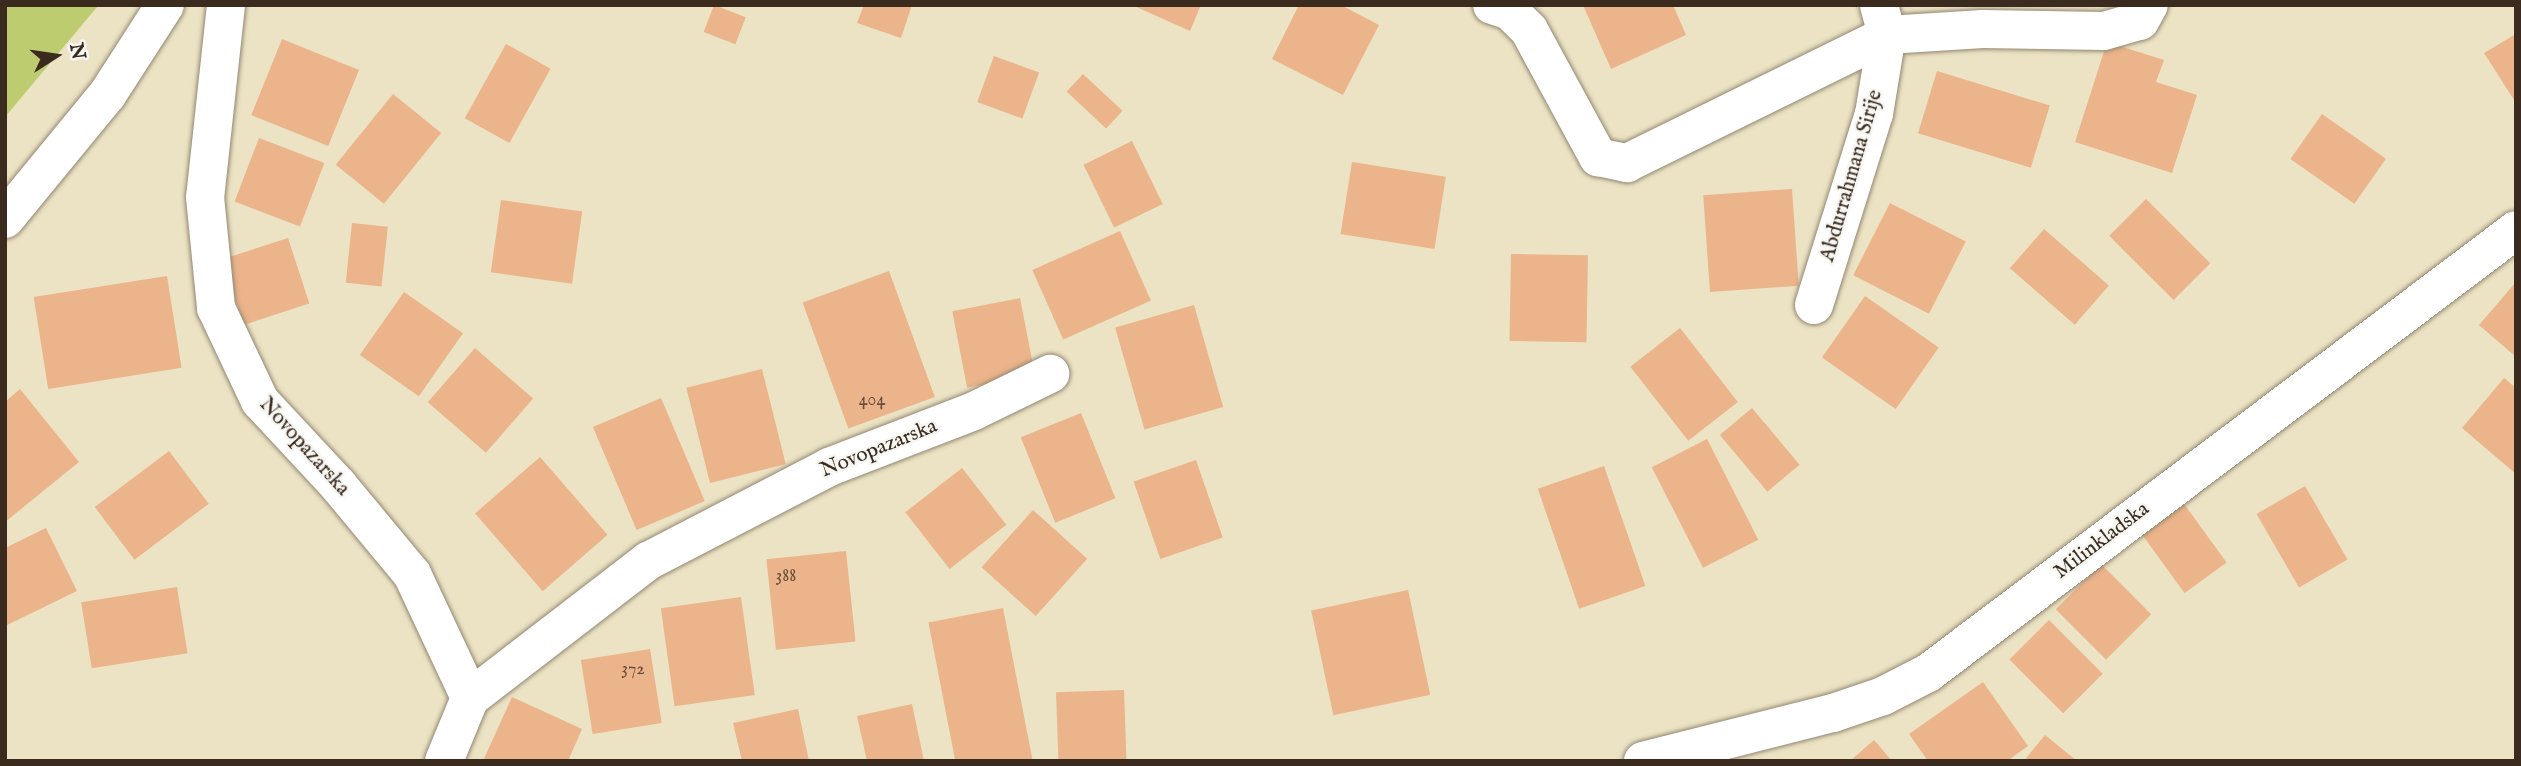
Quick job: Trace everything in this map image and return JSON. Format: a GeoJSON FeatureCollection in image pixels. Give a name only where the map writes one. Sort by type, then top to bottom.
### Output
{"type":"FeatureCollection","features":[{"type":"Feature","properties":{"kind":"street"},"geometry":{"type":"LineString","coordinates":[[5,219],[107,95],[165,5]]}},
{"type":"Feature","properties":{"kind":"street","name":"Novopazarska"},"geometry":{"type":"LineString","coordinates":[[226,5],[205,197],[216,308],[260,401],[338,485],[412,574],[470,698]]}},
{"type":"Feature","properties":{"kind":"street"},"geometry":{"type":"LineString","coordinates":[[1492,5],[1521,19],[1598,157],[1613,163],[1627,163],[1883,20],[1983,29],[2104,31],[2140,21],[2149,5]]}},
{"type":"Feature","properties":{"kind":"street","name":"Abdurrahmana Sirije"},"geometry":{"type":"LineString","coordinates":[[1814,305],[1874,114],[1883,20]]}},
{"type":"Feature","properties":{"kind":"street","name":"Milinkladska"},"geometry":{"type":"LineString","coordinates":[[1653,760],[1833,713],[1883,696],[1928,673],[2516,230]]}},
{"type":"Feature","properties":{"kind":"street","name":"Novopazarska"},"geometry":{"type":"LineString","coordinates":[[444,761],[470,698],[648,561],[829,467],[974,411],[1050,373]]}},
{"type":"Feature","properties":{"kind":"green space"},"geometry":{"type":"Polygon","coordinates":[[[5,5],[97,7],[5,117],[5,5]]]}},
{"type":"Feature","properties":{"kind":"building"},"geometry":{"type":"Polygon","coordinates":[[[714,5],[746,17],[735,44],[704,32],[714,5]]]}},
{"type":"Feature","properties":{"kind":"building"},"geometry":{"type":"Polygon","coordinates":[[[864,5],[912,5],[901,38],[857,23],[864,5]]]}},
{"type":"Feature","properties":{"kind":"building"},"geometry":{"type":"Polygon","coordinates":[[[1132,5],[1201,5],[1190,31],[1132,5]]]}},
{"type":"Feature","properties":{"kind":"building"},"geometry":{"type":"Polygon","coordinates":[[[1299,5],[1341,5],[1379,25],[1343,95],[1272,59],[1299,5]]]}},
{"type":"Feature","properties":{"kind":"building"},"geometry":{"type":"Polygon","coordinates":[[[1583,5],[1673,5],[1686,35],[1611,69],[1583,5]]]}},
{"type":"Feature","properties":{"kind":"building"},"geometry":{"type":"Polygon","coordinates":[[[2516,34],[2516,103],[2484,53],[2516,34]]]}},
{"type":"Feature","properties":{"kind":"building"},"geometry":{"type":"Polygon","coordinates":[[[282,39],[359,70],[328,146],[251,115],[282,39]]]}},
{"type":"Feature","properties":{"kind":"building"},"geometry":{"type":"Polygon","coordinates":[[[2107,42],[2164,60],[2156,82],[2197,95],[2172,173],[2075,142],[2107,42]]]}},
{"type":"Feature","properties":{"kind":"building"},"geometry":{"type":"Polygon","coordinates":[[[506,44],[551,69],[509,143],[465,118],[506,44]]]}},
{"type":"Feature","properties":{"kind":"building"},"geometry":{"type":"Polygon","coordinates":[[[994,56],[1039,72],[1022,118],[977,102],[994,56]]]}},
{"type":"Feature","properties":{"kind":"building"},"geometry":{"type":"Polygon","coordinates":[[[1937,71],[2050,105],[2031,168],[1918,133],[1937,71]]]}},
{"type":"Feature","properties":{"kind":"building"},"geometry":{"type":"Polygon","coordinates":[[[1083,74],[1122,111],[1106,128],[1067,92],[1083,74]]]}},
{"type":"Feature","properties":{"kind":"building"},"geometry":{"type":"Polygon","coordinates":[[[393,94],[441,133],[384,204],[336,165],[393,94]]]}},
{"type":"Feature","properties":{"kind":"building"},"geometry":{"type":"Polygon","coordinates":[[[2322,114],[2386,159],[2354,204],[2290,159],[2322,114]]]}},
{"type":"Feature","properties":{"kind":"building"},"geometry":{"type":"Polygon","coordinates":[[[259,138],[324,163],[300,227],[235,201],[259,138]]]}},
{"type":"Feature","properties":{"kind":"building"},"geometry":{"type":"Polygon","coordinates":[[[1132,141],[1163,204],[1114,228],[1083,165],[1132,141]]]}},
{"type":"Feature","properties":{"kind":"building"},"geometry":{"type":"Polygon","coordinates":[[[1352,162],[1446,177],[1434,249],[1341,234],[1352,162]]]}},
{"type":"Feature","properties":{"kind":"building"},"geometry":{"type":"Polygon","coordinates":[[[1792,189],[1799,286],[1710,292],[1703,195],[1792,189]]]}},
{"type":"Feature","properties":{"kind":"building"},"geometry":{"type":"Polygon","coordinates":[[[2146,199],[2210,263],[2174,300],[2109,236],[2146,199]]]}},
{"type":"Feature","properties":{"kind":"building"},"geometry":{"type":"Polygon","coordinates":[[[501,200],[582,211],[572,284],[491,272],[501,200]]]}},
{"type":"Feature","properties":{"kind":"building"},"geometry":{"type":"Polygon","coordinates":[[[1890,203],[1966,242],[1929,314],[1853,275],[1890,203]]]}},
{"type":"Feature","properties":{"kind":"building"},"geometry":{"type":"Polygon","coordinates":[[[352,223],[388,227],[382,286],[346,283],[352,223]]]}},
{"type":"Feature","properties":{"kind":"building"},"geometry":{"type":"Polygon","coordinates":[[[2044,229],[2109,285],[2075,325],[2010,268],[2044,229]]]}},
{"type":"Feature","properties":{"kind":"building"},"geometry":{"type":"Polygon","coordinates":[[[1120,231],[1151,300],[1063,339],[1032,270],[1120,231]]]}},
{"type":"Feature","properties":{"kind":"building"},"geometry":{"type":"Polygon","coordinates":[[[288,238],[309,304],[244,325],[222,259],[288,238]]]}},
{"type":"Feature","properties":{"kind":"building"},"geometry":{"type":"Polygon","coordinates":[[[1511,254],[1588,255],[1586,342],[1509,341],[1511,254]]]}},
{"type":"Feature","properties":{"kind":"building"},"geometry":{"type":"Polygon","coordinates":[[[889,271],[935,397],[848,428],[803,302],[889,271]]]}},
{"type":"Feature","properties":{"kind":"building"},"geometry":{"type":"Polygon","coordinates":[[[167,276],[182,368],[48,389],[34,297],[167,276]]]}},
{"type":"Feature","properties":{"kind":"building"},"geometry":{"type":"Polygon","coordinates":[[[2516,282],[2516,357],[2479,325],[2516,282]]]}},
{"type":"Feature","properties":{"kind":"building"},"geometry":{"type":"Polygon","coordinates":[[[404,292],[463,333],[419,396],[360,355],[404,292]]]}},
{"type":"Feature","properties":{"kind":"building"},"geometry":{"type":"Polygon","coordinates":[[[1865,296],[1939,348],[1896,409],[1822,357],[1865,296]]]}},
{"type":"Feature","properties":{"kind":"building"},"geometry":{"type":"Polygon","coordinates":[[[1020,298],[1035,375],[967,388],[952,311],[1020,298]]]}},
{"type":"Feature","properties":{"kind":"building"},"geometry":{"type":"Polygon","coordinates":[[[1194,305],[1223,407],[1144,429],[1115,328],[1194,305]]]}},
{"type":"Feature","properties":{"kind":"building"},"geometry":{"type":"Polygon","coordinates":[[[1680,328],[1738,402],[1688,441],[1630,367],[1680,328]]]}},
{"type":"Feature","properties":{"kind":"building"},"geometry":{"type":"Polygon","coordinates":[[[475,348],[533,399],[486,453],[428,402],[475,348]]]}},
{"type":"Feature","properties":{"kind":"building"},"geometry":{"type":"Polygon","coordinates":[[[762,369],[786,464],[710,483],[686,388],[762,369]]]}},
{"type":"Feature","properties":{"kind":"building"},"geometry":{"type":"Polygon","coordinates":[[[2504,378],[2516,388],[2516,474],[2462,428],[2504,378]]]}},
{"type":"Feature","properties":{"kind":"building"},"geometry":{"type":"Polygon","coordinates":[[[20,389],[79,462],[5,522],[5,402],[20,389]]]}},
{"type":"Feature","properties":{"kind":"building"},"geometry":{"type":"Polygon","coordinates":[[[661,398],[705,501],[637,530],[593,427],[661,398]]]}},
{"type":"Feature","properties":{"kind":"building"},"geometry":{"type":"Polygon","coordinates":[[[1752,408],[1800,465],[1767,492],[1720,435],[1752,408]]]}},
{"type":"Feature","properties":{"kind":"building"},"geometry":{"type":"Polygon","coordinates":[[[1081,413],[1115,498],[1055,523],[1021,437],[1081,413]]]}},
{"type":"Feature","properties":{"kind":"building"},"geometry":{"type":"Polygon","coordinates":[[[1707,439],[1758,540],[1703,568],[1652,467],[1707,439]]]}},
{"type":"Feature","properties":{"kind":"building"},"geometry":{"type":"Polygon","coordinates":[[[169,451],[209,504],[134,560],[95,507],[169,451]]]}},
{"type":"Feature","properties":{"kind":"building"},"geometry":{"type":"Polygon","coordinates":[[[540,457],[608,535],[543,591],[475,513],[540,457]]]}},
{"type":"Feature","properties":{"kind":"building"},"geometry":{"type":"Polygon","coordinates":[[[1196,460],[1223,538],[1160,559],[1134,481],[1196,460]]]}},
{"type":"Feature","properties":{"kind":"building"},"geometry":{"type":"Polygon","coordinates":[[[1604,466],[1645,586],[1579,609],[1538,489],[1604,466]]]}},
{"type":"Feature","properties":{"kind":"building"},"geometry":{"type":"Polygon","coordinates":[[[962,468],[1006,525],[950,569],[905,512],[962,468]]]}},
{"type":"Feature","properties":{"kind":"building"},"geometry":{"type":"Polygon","coordinates":[[[2305,486],[2348,560],[2299,588],[2257,514],[2305,486]]]}},
{"type":"Feature","properties":{"kind":"building"},"geometry":{"type":"Polygon","coordinates":[[[2179,497],[2227,563],[2185,593],[2137,528],[2179,497]]]}},
{"type":"Feature","properties":{"kind":"building"},"geometry":{"type":"Polygon","coordinates":[[[1033,510],[1087,559],[1036,616],[981,567],[1033,510]]]}},
{"type":"Feature","properties":{"kind":"building"},"geometry":{"type":"Polygon","coordinates":[[[46,528],[77,591],[5,626],[5,548],[46,528]]]}},
{"type":"Feature","properties":{"kind":"building"},"geometry":{"type":"Polygon","coordinates":[[[846,551],[856,642],[776,650],[766,559],[846,551]]]}},
{"type":"Feature","properties":{"kind":"building"},"geometry":{"type":"Polygon","coordinates":[[[2101,564],[2151,614],[2106,659],[2056,609],[2101,564]]]}},
{"type":"Feature","properties":{"kind":"building"},"geometry":{"type":"Polygon","coordinates":[[[177,587],[187,653],[92,668],[81,602],[177,587]]]}},
{"type":"Feature","properties":{"kind":"building"},"geometry":{"type":"Polygon","coordinates":[[[1408,590],[1430,695],[1333,715],[1311,611],[1408,590]]]}},
{"type":"Feature","properties":{"kind":"building"},"geometry":{"type":"Polygon","coordinates":[[[741,597],[755,695],[675,706],[661,608],[741,597]]]}},
{"type":"Feature","properties":{"kind":"building"},"geometry":{"type":"Polygon","coordinates":[[[1003,608],[1033,761],[955,761],[928,623],[1003,608]]]}},
{"type":"Feature","properties":{"kind":"building"},"geometry":{"type":"Polygon","coordinates":[[[2049,620],[2103,674],[2063,713],[2009,660],[2049,620]]]}},
{"type":"Feature","properties":{"kind":"building"},"geometry":{"type":"Polygon","coordinates":[[[650,649],[662,723],[593,734],[581,660],[650,649]]]}},
{"type":"Feature","properties":{"kind":"building"},"geometry":{"type":"Polygon","coordinates":[[[1983,682],[2028,746],[2007,761],[1928,761],[1909,734],[1983,682]]]}},
{"type":"Feature","properties":{"kind":"building"},"geometry":{"type":"Polygon","coordinates":[[[1124,690],[1126,761],[1058,761],[1056,692],[1124,690]]]}},
{"type":"Feature","properties":{"kind":"building"},"geometry":{"type":"Polygon","coordinates":[[[512,697],[582,729],[568,761],[483,761],[512,697]]]}},
{"type":"Feature","properties":{"kind":"building"},"geometry":{"type":"Polygon","coordinates":[[[912,704],[924,761],[867,761],[857,716],[912,704]]]}},
{"type":"Feature","properties":{"kind":"building"},"geometry":{"type":"Polygon","coordinates":[[[798,709],[809,761],[742,761],[733,723],[798,709]]]}},
{"type":"Feature","properties":{"kind":"building"},"geometry":{"type":"Polygon","coordinates":[[[2045,735],[2077,761],[2024,761],[2045,735]]]}},
{"type":"Feature","properties":{"kind":"building"},"geometry":{"type":"Polygon","coordinates":[[[1874,740],[1892,761],[1850,761],[1874,740]]]}}]}
